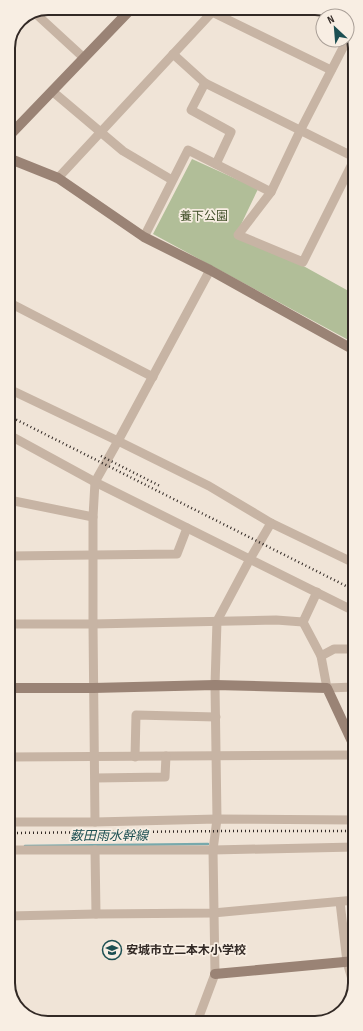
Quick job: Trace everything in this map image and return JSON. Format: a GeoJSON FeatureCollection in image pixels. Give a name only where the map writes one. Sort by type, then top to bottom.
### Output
{"type":"FeatureCollection","features":[{"type":"Feature","properties":{"kind":"street"},"geometry":{"type":"LineString","coordinates":[[15,130],[125,15]]}},
{"type":"Feature","properties":{"kind":"street"},"geometry":{"type":"LineString","coordinates":[[58,178],[209,15]]}},
{"type":"Feature","properties":{"kind":"street"},"geometry":{"type":"LineString","coordinates":[[224,15],[331,70]]}},
{"type":"Feature","properties":{"kind":"street"},"geometry":{"type":"LineString","coordinates":[[41,16],[84,58]]}},
{"type":"Feature","properties":{"kind":"street"},"geometry":{"type":"LineString","coordinates":[[343,48],[300,131],[271,192],[238,235],[303,262],[348,172]]}},
{"type":"Feature","properties":{"kind":"street"},"geometry":{"type":"LineString","coordinates":[[173,54],[205,83],[348,154]]}},
{"type":"Feature","properties":{"kind":"street"},"geometry":{"type":"LineString","coordinates":[[205,83],[192,110],[231,132],[216,164]]}},
{"type":"Feature","properties":{"kind":"street"},"geometry":{"type":"LineString","coordinates":[[52,91],[123,151],[172,180]]}},
{"type":"Feature","properties":{"kind":"street"},"geometry":{"type":"LineString","coordinates":[[144,237],[188,150],[271,192]]}},
{"type":"Feature","properties":{"kind":"street"},"geometry":{"type":"LineString","coordinates":[[15,161],[58,178],[144,237],[210,270],[348,347]]}},
{"type":"Feature","properties":{"kind":"street"},"geometry":{"type":"LineString","coordinates":[[95,822],[93,517],[95,482],[210,270]]}},
{"type":"Feature","properties":{"kind":"street"},"geometry":{"type":"LineString","coordinates":[[15,306],[153,377]]}},
{"type":"Feature","properties":{"kind":"street"},"geometry":{"type":"LineString","coordinates":[[15,392],[209,486],[271,523],[348,560]]}},
{"type":"Feature","properties":{"kind":"street"},"geometry":{"type":"LineString","coordinates":[[15,438],[95,482],[348,608]]}},
{"type":"Feature","properties":{"kind":"street"},"geometry":{"type":"LineString","coordinates":[[15,501],[93,517]]}},
{"type":"Feature","properties":{"kind":"street"},"geometry":{"type":"LineString","coordinates":[[199,1016],[215,974],[213,850],[217,819],[215,685],[217,621],[271,523]]}},
{"type":"Feature","properties":{"kind":"street"},"geometry":{"type":"LineString","coordinates":[[15,556],[177,554],[187,528]]}},
{"type":"Feature","properties":{"kind":"street"},"geometry":{"type":"LineString","coordinates":[[303,622],[317,592]]}},
{"type":"Feature","properties":{"kind":"street"},"geometry":{"type":"LineString","coordinates":[[15,624],[276,620],[303,622]]}},
{"type":"Feature","properties":{"kind":"street"},"geometry":{"type":"LineString","coordinates":[[303,622],[321,656],[327,688],[348,733]]}},
{"type":"Feature","properties":{"kind":"street"},"geometry":{"type":"LineString","coordinates":[[321,656],[334,649],[348,649]]}},
{"type":"Feature","properties":{"kind":"street"},"geometry":{"type":"LineString","coordinates":[[15,688],[215,685],[348,687]]}},
{"type":"Feature","properties":{"kind":"street"},"geometry":{"type":"LineString","coordinates":[[135,757],[136,715],[216,717]]}},
{"type":"Feature","properties":{"kind":"street"},"geometry":{"type":"LineString","coordinates":[[15,757],[348,755]]}},
{"type":"Feature","properties":{"kind":"street"},"geometry":{"type":"LineString","coordinates":[[95,778],[165,777],[166,756]]}},
{"type":"Feature","properties":{"kind":"street"},"geometry":{"type":"LineString","coordinates":[[15,822],[217,819],[348,820]]}},
{"type":"Feature","properties":{"kind":"street"},"geometry":{"type":"LineString","coordinates":[[15,850],[213,850],[348,847]]}},
{"type":"Feature","properties":{"kind":"street"},"geometry":{"type":"LineString","coordinates":[[95,850],[96,914]]}},
{"type":"Feature","properties":{"kind":"street"},"geometry":{"type":"LineString","coordinates":[[15,916],[213,913],[348,901]]}},
{"type":"Feature","properties":{"kind":"street"},"geometry":{"type":"LineString","coordinates":[[340,902],[348,946]]}},
{"type":"Feature","properties":{"kind":"street"},"geometry":{"type":"LineString","coordinates":[[215,974],[348,962]]}},
{"type":"Feature","properties":{"kind":"green space","name":"養下公園"},"geometry":{"type":"Polygon","coordinates":[[[192,159],[258,189],[235,237],[298,263],[348,291],[348,340],[153,234],[192,159]]]}},
{"type":"Feature","properties":{"kind":"waterway","name":"薮田雨水幹線"},"geometry":{"type":"LineString","coordinates":[[25,846],[208,844]]}},
{"type":"Feature","properties":{"kind":"railway"},"geometry":{"type":"LineString","coordinates":[[15,419],[348,587]]}},
{"type":"Feature","properties":{"kind":"railway"},"geometry":{"type":"LineString","coordinates":[[101,456],[160,486]]}},
{"type":"Feature","properties":{"kind":"railway"},"geometry":{"type":"LineString","coordinates":[[15,833],[348,831]]}},
{"type":"Feature","properties":{"kind":"place","name":"安城市立二本木小学校"},"geometry":{"type":"Point","coordinates":[112,950]}}]}
